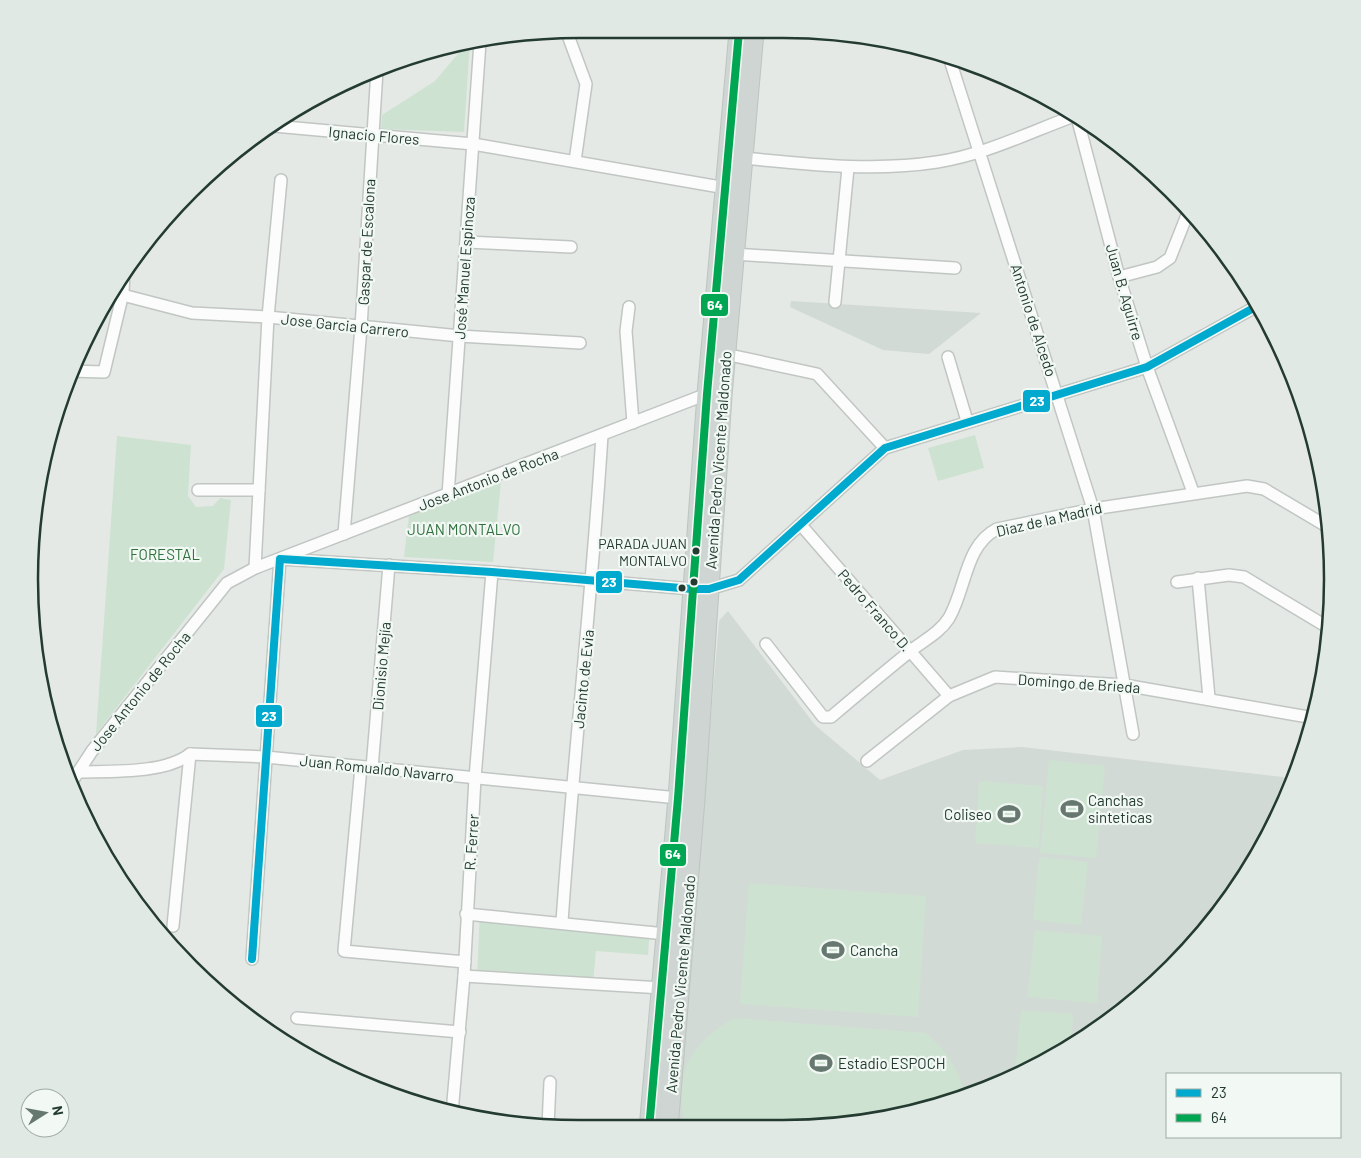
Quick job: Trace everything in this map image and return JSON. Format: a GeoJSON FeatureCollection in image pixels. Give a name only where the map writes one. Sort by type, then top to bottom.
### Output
{"type":"FeatureCollection","features":[{"type":"Feature","properties":{"kind":"main road","name":"Avenida Pedro Vicente Maldonado"},"geometry":{"type":"LineString","coordinates":[[669,1120],[695,799],[707,394],[738,38]]}},
{"type":"Feature","properties":{"kind":"main road","name":"Avenida Pedro Vicente Maldonado"},"geometry":{"type":"LineString","coordinates":[[650,1120],[678,798],[725,354],[753,38]]}},
{"type":"Feature","properties":{"kind":"street"},"geometry":{"type":"LineString","coordinates":[[569,38],[586,84],[575,161]]}},
{"type":"Feature","properties":{"kind":"street","name":"José Manuel Espinoza"},"geometry":{"type":"LineString","coordinates":[[448,495],[480,47]]}},
{"type":"Feature","properties":{"kind":"street","name":"Antonio de Alcedo"},"geometry":{"type":"LineString","coordinates":[[952,65],[1093,509],[1132,734]]}},
{"type":"Feature","properties":{"kind":"street","name":"Gaspar de Escalona"},"geometry":{"type":"LineString","coordinates":[[344,534],[361,327],[377,77]]}},
{"type":"Feature","properties":{"kind":"street"},"geometry":{"type":"LineString","coordinates":[[743,158],[848,168],[890,167],[939,162],[1068,120]]}},
{"type":"Feature","properties":{"kind":"street","name":"Juan B. Aguirre"},"geometry":{"type":"LineString","coordinates":[[1078,126],[1119,277],[1147,367],[1193,492]]}},
{"type":"Feature","properties":{"kind":"street","name":"Ignacio Flores"},"geometry":{"type":"LineString","coordinates":[[282,127],[473,144],[726,188]]}},
{"type":"Feature","properties":{"kind":"street"},"geometry":{"type":"LineString","coordinates":[[835,302],[848,168]]}},
{"type":"Feature","properties":{"kind":"street"},"geometry":{"type":"LineString","coordinates":[[255,568],[268,317],[281,180]]}},
{"type":"Feature","properties":{"kind":"street"},"geometry":{"type":"LineString","coordinates":[[1119,277],[1157,267],[1170,258],[1186,218]]}},
{"type":"Feature","properties":{"kind":"street"},"geometry":{"type":"LineString","coordinates":[[466,242],[571,247]]}},
{"type":"Feature","properties":{"kind":"street"},"geometry":{"type":"LineString","coordinates":[[734,254],[956,268]]}},
{"type":"Feature","properties":{"kind":"street","name":"Jose Garcia Carrero"},"geometry":{"type":"LineString","coordinates":[[119,294],[192,313],[268,317],[460,336],[580,343]]}},
{"type":"Feature","properties":{"kind":"street"},"geometry":{"type":"LineString","coordinates":[[79,371],[104,372],[116,298]]}},
{"type":"Feature","properties":{"kind":"street"},"geometry":{"type":"LineString","coordinates":[[629,307],[626,331],[633,423]]}},
{"type":"Feature","properties":{"kind":"street"},"geometry":{"type":"LineString","coordinates":[[252,958],[280,558],[492,572],[700,589],[739,580],[885,448],[966,421],[1147,367],[1252,309]]}},
{"type":"Feature","properties":{"kind":"street"},"geometry":{"type":"LineString","coordinates":[[725,354],[817,374],[885,448]]}},
{"type":"Feature","properties":{"kind":"street"},"geometry":{"type":"LineString","coordinates":[[948,357],[966,421]]}},
{"type":"Feature","properties":{"kind":"street","name":"Jose Antonio de Rocha"},"geometry":{"type":"LineString","coordinates":[[75,776],[92,751],[227,582],[280,558],[707,394]]}},
{"type":"Feature","properties":{"kind":"street","name":"Jacinto de Evia"},"geometry":{"type":"LineString","coordinates":[[562,922],[572,787],[593,580],[602,435]]}},
{"type":"Feature","properties":{"kind":"street","name":"Diaz de la Madrid"},"geometry":{"type":"LineString","coordinates":[[766,644],[823,717],[827,718],[831,717],[910,651],[939,631],[948,619],[977,544],[985,535],[997,529],[1093,509],[1193,492],[1247,486],[1264,489],[1320,522]]}},
{"type":"Feature","properties":{"kind":"street"},"geometry":{"type":"LineString","coordinates":[[198,490],[259,490]]}},
{"type":"Feature","properties":{"kind":"street","name":"Pedro Franco D."},"geometry":{"type":"LineString","coordinates":[[801,525],[949,696]]}},
{"type":"Feature","properties":{"kind":"street","name":"Dionisio Mejía"},"geometry":{"type":"LineString","coordinates":[[389,565],[367,767],[344,951],[465,962]]}},
{"type":"Feature","properties":{"kind":"street","name":"R. Ferrer"},"geometry":{"type":"LineString","coordinates":[[453,1105],[460,1032],[475,778],[492,572]]}},
{"type":"Feature","properties":{"kind":"street"},"geometry":{"type":"LineString","coordinates":[[1177,582],[1229,575],[1244,577],[1321,623]]}},
{"type":"Feature","properties":{"kind":"street"},"geometry":{"type":"LineString","coordinates":[[1198,578],[1209,698]]}},
{"type":"Feature","properties":{"kind":"street","name":"Domingo de Brieda"},"geometry":{"type":"LineString","coordinates":[[867,761],[949,696],[995,677],[1124,685],[1209,698],[1306,716]]}},
{"type":"Feature","properties":{"kind":"street"},"geometry":{"type":"LineString","coordinates":[[173,926],[190,754]]}},
{"type":"Feature","properties":{"kind":"street","name":"Juan Romualdo Navarro"},"geometry":{"type":"LineString","coordinates":[[78,772],[162,767],[182,761],[190,754],[266,757],[678,798]]}},
{"type":"Feature","properties":{"kind":"street"},"geometry":{"type":"LineString","coordinates":[[466,914],[562,922],[666,934]]}},
{"type":"Feature","properties":{"kind":"street"},"geometry":{"type":"LineString","coordinates":[[464,976],[662,988]]}},
{"type":"Feature","properties":{"kind":"street"},"geometry":{"type":"LineString","coordinates":[[297,1018],[460,1032]]}},
{"type":"Feature","properties":{"kind":"street"},"geometry":{"type":"LineString","coordinates":[[548,1119],[550,1082]]}},
{"type":"Feature","properties":{"kind":"shaded area"},"geometry":{"type":"Polygon","coordinates":[[[791,301],[981,313],[929,354],[883,350],[790,307],[791,301]]]}},
{"type":"Feature","properties":{"kind":"shaded area"},"geometry":{"type":"Polygon","coordinates":[[[728,611],[815,725],[880,780],[963,750],[1022,747],[1285,777],[1268,818],[1251,850],[1212,909],[1189,936],[1165,962],[1112,1009],[1053,1048],[1021,1065],[956,1092],[888,1110],[853,1116],[817,1119],[677,1120],[719,621],[728,611]]]}},
{"type":"Feature","properties":{"kind":"green space"},"geometry":{"type":"Polygon","coordinates":[[[470,49],[464,132],[381,129],[382,115],[435,81],[460,51],[470,49]]]}},
{"type":"Feature","properties":{"kind":"green space"},"geometry":{"type":"Polygon","coordinates":[[[975,435],[984,468],[938,481],[928,448],[975,435]]]}},
{"type":"Feature","properties":{"kind":"green space","name":"FORESTAL"},"geometry":{"type":"Polygon","coordinates":[[[117,436],[191,445],[188,496],[196,507],[213,506],[220,498],[231,500],[224,569],[96,734],[117,436]]]}},
{"type":"Feature","properties":{"kind":"green space","name":"JUAN MONTALVO"},"geometry":{"type":"Polygon","coordinates":[[[501,482],[493,562],[404,557],[409,515],[501,482]]]}},
{"type":"Feature","properties":{"kind":"green space","name":"Canchas sinteticas"},"geometry":{"type":"Polygon","coordinates":[[[1049,760],[1105,766],[1096,858],[1040,853],[1049,760]]]}},
{"type":"Feature","properties":{"kind":"green space","name":"Coliseo"},"geometry":{"type":"Polygon","coordinates":[[[979,781],[1043,786],[1039,848],[975,843],[979,781]]]}},
{"type":"Feature","properties":{"kind":"green space"},"geometry":{"type":"Polygon","coordinates":[[[1039,857],[1088,862],[1081,925],[1033,920],[1039,857]]]}},
{"type":"Feature","properties":{"kind":"green space","name":"Cancha"},"geometry":{"type":"Polygon","coordinates":[[[749,883],[926,896],[918,1017],[740,1004],[749,883]]]}},
{"type":"Feature","properties":{"kind":"green space"},"geometry":{"type":"Polygon","coordinates":[[[480,911],[650,926],[648,955],[596,951],[593,983],[477,975],[480,911]]]}},
{"type":"Feature","properties":{"kind":"green space"},"geometry":{"type":"Polygon","coordinates":[[[1035,930],[1102,936],[1097,1003],[1027,997],[1035,930]]]}},
{"type":"Feature","properties":{"kind":"green space"},"geometry":{"type":"Polygon","coordinates":[[[1021,1010],[1073,1014],[1072,1036],[1016,1067],[1021,1010]]]}},
{"type":"Feature","properties":{"kind":"green space","name":"Estadio ESPOCH"},"geometry":{"type":"Polygon","coordinates":[[[734,1018],[926,1033],[952,1062],[963,1089],[922,1102],[853,1116],[782,1120],[684,1120],[681,1093],[683,1078],[688,1064],[695,1051],[718,1029],[734,1018]]]}},
{"type":"Feature","properties":{"kind":"transit line","name":"64"},"geometry":{"type":"LineString","coordinates":[[650,1120],[678,798],[707,394],[738,38]]}},
{"type":"Feature","properties":{"kind":"transit line","name":"23"},"geometry":{"type":"LineString","coordinates":[[252,959],[280,559],[492,572],[709,589],[739,580],[885,448],[1147,367],[1252,309]]}},
{"type":"Feature","properties":{"kind":"place","name":"PARADA JUAN MONTALVO"},"geometry":{"type":"Point","coordinates":[696,551]}},
{"type":"Feature","properties":{"kind":"place","name":"Canchas sinteticas"},"geometry":{"type":"Point","coordinates":[1072,809]}},
{"type":"Feature","properties":{"kind":"place","name":"Coliseo"},"geometry":{"type":"Point","coordinates":[1009,814]}},
{"type":"Feature","properties":{"kind":"place","name":"Cancha"},"geometry":{"type":"Point","coordinates":[833,950]}},
{"type":"Feature","properties":{"kind":"place","name":"Estadio ESPOCH"},"geometry":{"type":"Point","coordinates":[821,1063]}}]}
